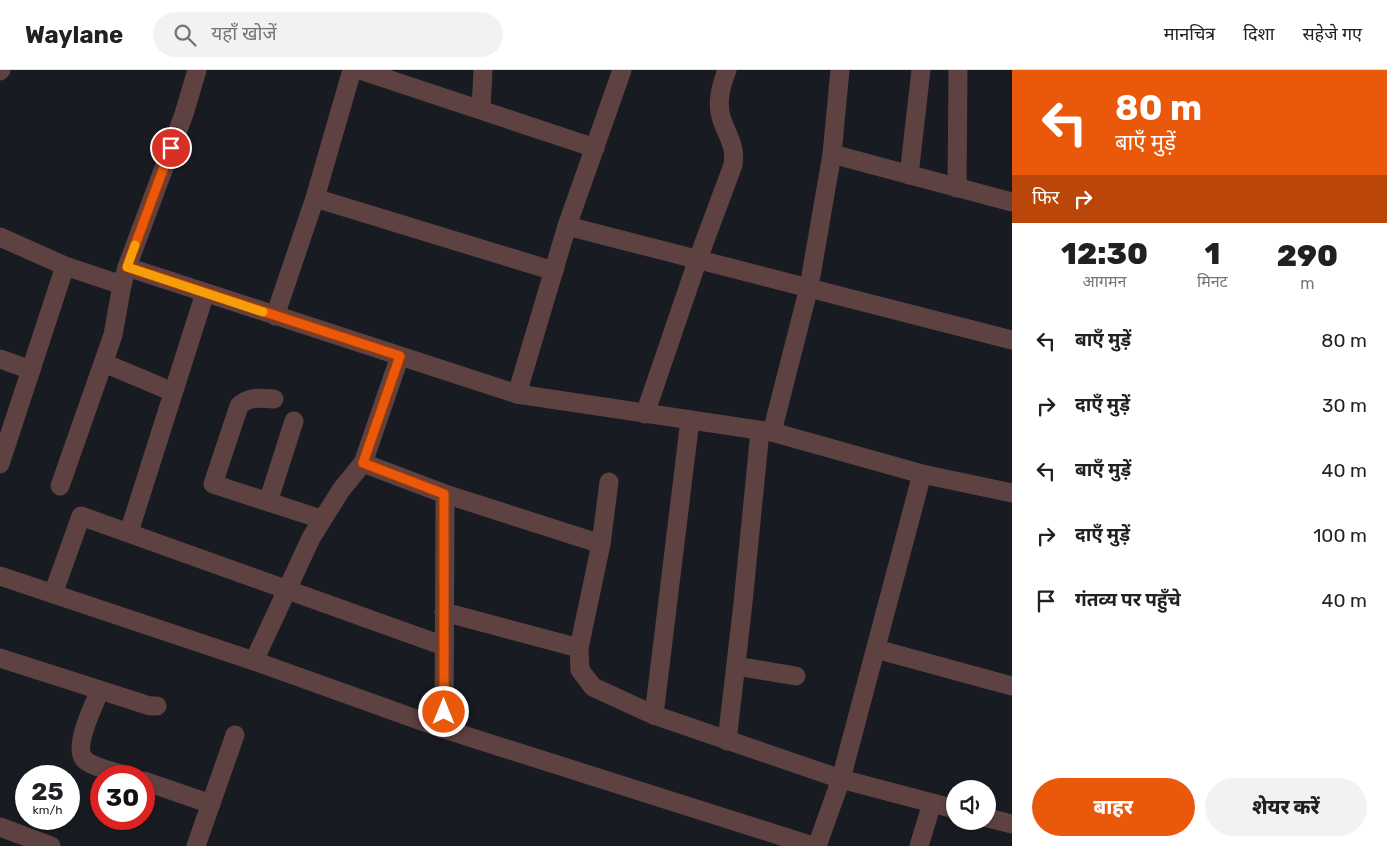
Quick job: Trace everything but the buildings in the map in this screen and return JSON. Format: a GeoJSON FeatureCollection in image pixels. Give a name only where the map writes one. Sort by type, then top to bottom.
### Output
{"type":"FeatureCollection","features":[{"type":"Feature","properties":{"kind":"street"},"geometry":{"type":"LineString","coordinates":[[60,486],[113,336],[127,267],[184,114],[196,70]]}},
{"type":"Feature","properties":{"kind":"street"},"geometry":{"type":"LineString","coordinates":[[275,316],[315,198],[352,70]]}},
{"type":"Feature","properties":{"kind":"street"},"geometry":{"type":"LineString","coordinates":[[360,70],[595,148]]}},
{"type":"Feature","properties":{"kind":"street"},"geometry":{"type":"LineString","coordinates":[[481,110],[483,70]]}},
{"type":"Feature","properties":{"kind":"street"},"geometry":{"type":"LineString","coordinates":[[517,394],[567,226],[622,70]]}},
{"type":"Feature","properties":{"kind":"street"},"geometry":{"type":"LineString","coordinates":[[645,414],[698,259],[734,165],[735,154],[721,118],[719,105],[720,91],[727,70]]}},
{"type":"Feature","properties":{"kind":"street"},"geometry":{"type":"LineString","coordinates":[[727,740],[766,432],[809,287],[832,154],[840,70]]}},
{"type":"Feature","properties":{"kind":"street"},"geometry":{"type":"LineString","coordinates":[[909,176],[920,70]]}},
{"type":"Feature","properties":{"kind":"street"},"geometry":{"type":"LineString","coordinates":[[957,188],[958,70]]}},
{"type":"Feature","properties":{"kind":"street"},"geometry":{"type":"LineString","coordinates":[[832,154],[1012,202]]}},
{"type":"Feature","properties":{"kind":"street"},"geometry":{"type":"LineString","coordinates":[[315,198],[554,271]]}},
{"type":"Feature","properties":{"kind":"street"},"geometry":{"type":"LineString","coordinates":[[567,226],[1012,340]]}},
{"type":"Feature","properties":{"kind":"street"},"geometry":{"type":"LineString","coordinates":[[0,237],[65,266],[122,286]]}},
{"type":"Feature","properties":{"kind":"street"},"geometry":{"type":"LineString","coordinates":[[0,464],[65,266]]}},
{"type":"Feature","properties":{"kind":"street"},"geometry":{"type":"LineString","coordinates":[[127,267],[517,394],[766,432],[922,474],[1012,493]]}},
{"type":"Feature","properties":{"kind":"street"},"geometry":{"type":"LineString","coordinates":[[129,532],[205,293]]}},
{"type":"Feature","properties":{"kind":"street"},"geometry":{"type":"LineString","coordinates":[[254,661],[321,519],[363,463],[400,356]]}},
{"type":"Feature","properties":{"kind":"street"},"geometry":{"type":"LineString","coordinates":[[0,360],[32,370]]}},
{"type":"Feature","properties":{"kind":"street"},"geometry":{"type":"LineString","coordinates":[[104,363],[173,392]]}},
{"type":"Feature","properties":{"kind":"street"},"geometry":{"type":"LineString","coordinates":[[274,399],[255,398],[244,401],[239,406],[213,484],[321,519]]}},
{"type":"Feature","properties":{"kind":"street"},"geometry":{"type":"LineString","coordinates":[[654,716],[690,420]]}},
{"type":"Feature","properties":{"kind":"street"},"geometry":{"type":"LineString","coordinates":[[268,502],[294,421]]}},
{"type":"Feature","properties":{"kind":"street"},"geometry":{"type":"LineString","coordinates":[[363,463],[444,494],[601,544]]}},
{"type":"Feature","properties":{"kind":"street"},"geometry":{"type":"LineString","coordinates":[[817,846],[841,779],[922,474]]}},
{"type":"Feature","properties":{"kind":"street"},"geometry":{"type":"LineString","coordinates":[[608,482],[601,544],[579,648],[580,670],[592,687],[654,716],[841,779],[946,807]]}},
{"type":"Feature","properties":{"kind":"street"},"geometry":{"type":"LineString","coordinates":[[444,494],[444,729]]}},
{"type":"Feature","properties":{"kind":"street"},"geometry":{"type":"LineString","coordinates":[[53,594],[81,516],[444,646]]}},
{"type":"Feature","properties":{"kind":"street"},"geometry":{"type":"LineString","coordinates":[[0,576],[254,661],[444,729],[813,846]]}},
{"type":"Feature","properties":{"kind":"street"},"geometry":{"type":"LineString","coordinates":[[444,612],[579,648]]}},
{"type":"Feature","properties":{"kind":"street"},"geometry":{"type":"LineString","coordinates":[[876,649],[1012,686]]}},
{"type":"Feature","properties":{"kind":"street"},"geometry":{"type":"LineString","coordinates":[[0,658],[150,706],[157,706]]}},
{"type":"Feature","properties":{"kind":"street"},"geometry":{"type":"LineString","coordinates":[[736,666],[796,676]]}},
{"type":"Feature","properties":{"kind":"street"},"geometry":{"type":"LineString","coordinates":[[95,765],[85,760],[81,754],[80,744],[100,690]]}},
{"type":"Feature","properties":{"kind":"street"},"geometry":{"type":"LineString","coordinates":[[196,846],[236,735]]}},
{"type":"Feature","properties":{"kind":"street"},"geometry":{"type":"LineString","coordinates":[[155,785],[211,804]]}},
{"type":"Feature","properties":{"kind":"street"},"geometry":{"type":"LineString","coordinates":[[920,846],[932,803]]}},
{"type":"Feature","properties":{"kind":"street"},"geometry":{"type":"LineString","coordinates":[[996,820],[1012,824]]}},
{"type":"Feature","properties":{"kind":"street"},"geometry":{"type":"LineString","coordinates":[[0,827],[51,846]]}},
{"type":"Feature","properties":{"kind":"slow traffic"},"geometry":{"type":"LineString","coordinates":[[135,245],[127,267],[263,312]]}},
{"type":"Feature","properties":{"kind":"route"},"geometry":{"type":"LineString","coordinates":[[171,148],[127,267],[400,356],[363,463],[444,494],[444,712]]}}]}
